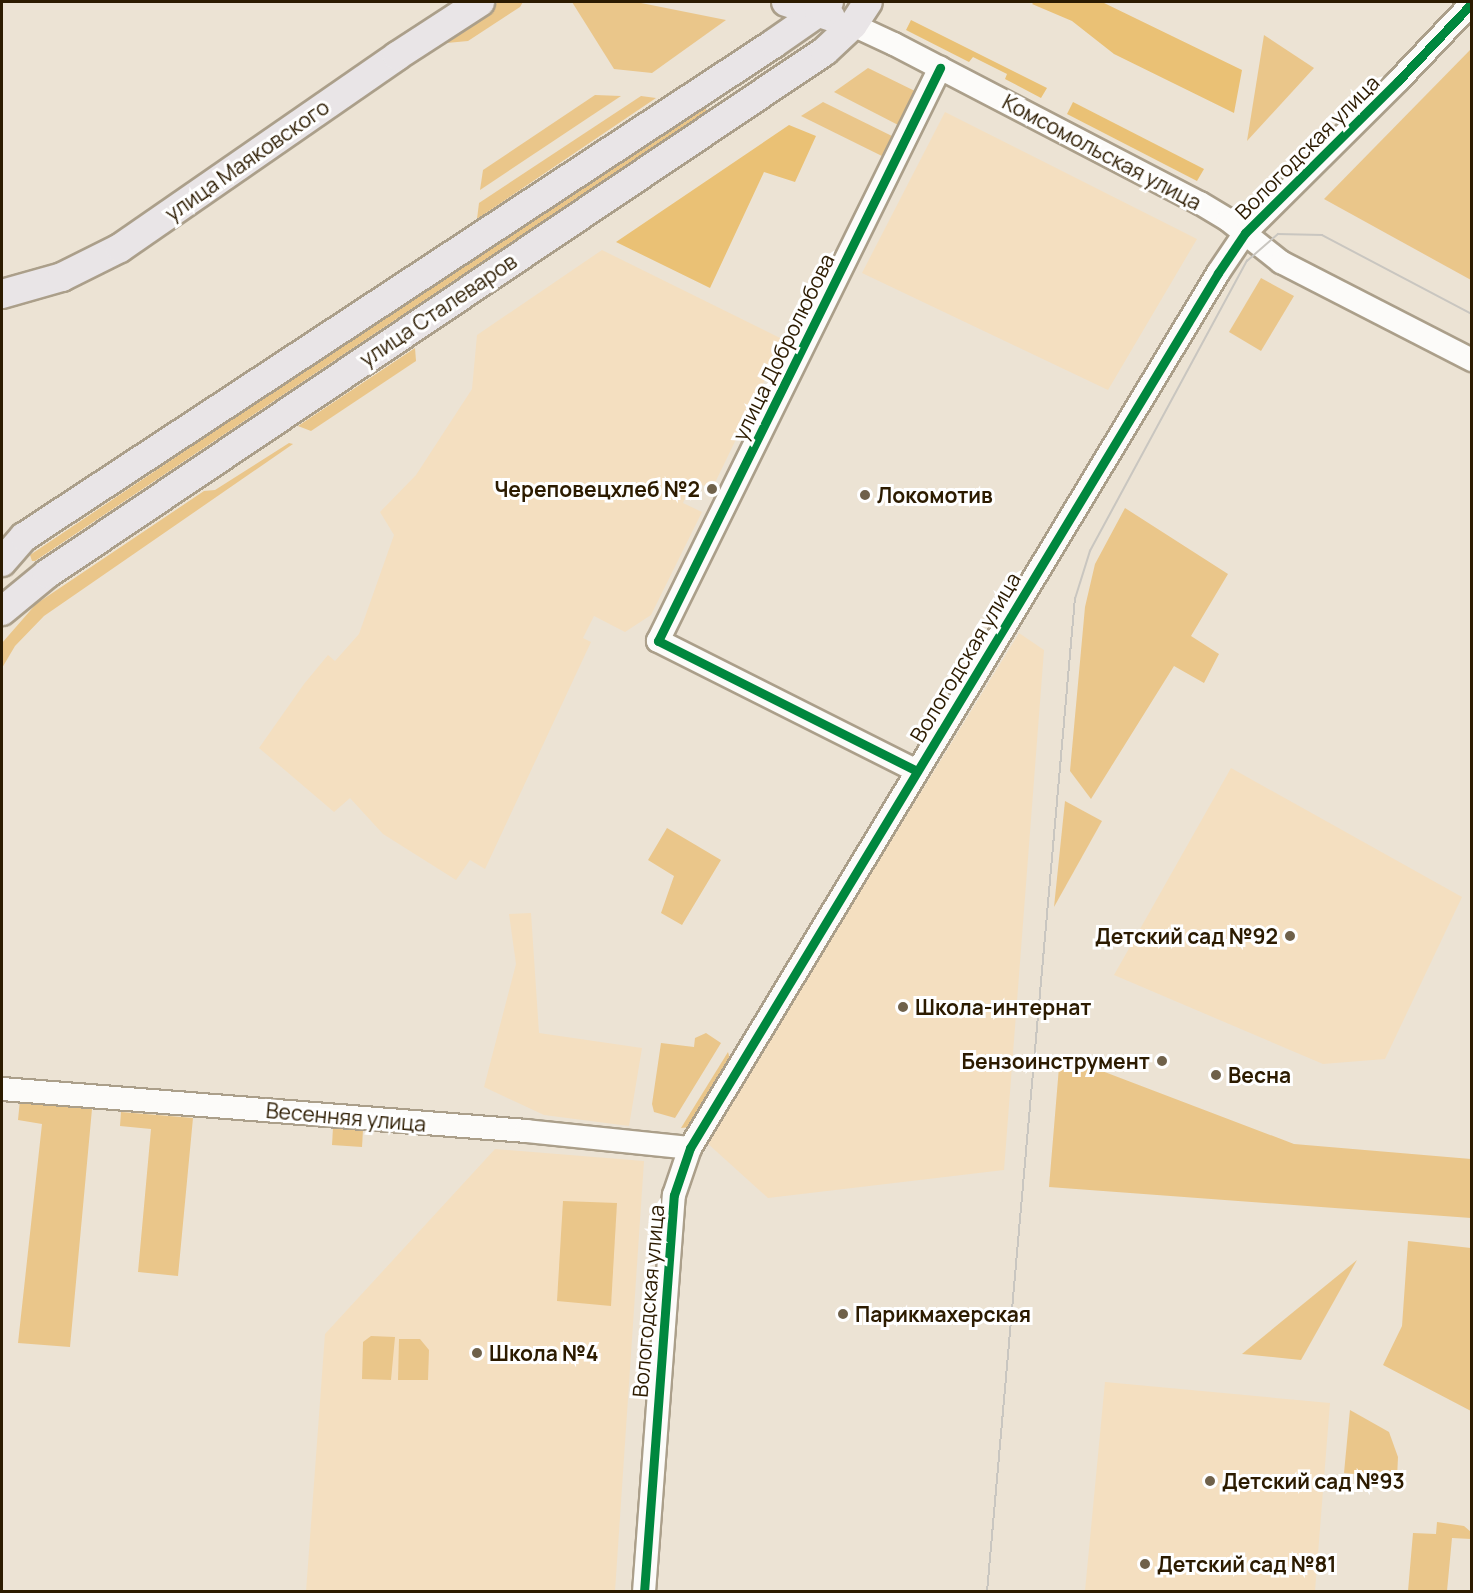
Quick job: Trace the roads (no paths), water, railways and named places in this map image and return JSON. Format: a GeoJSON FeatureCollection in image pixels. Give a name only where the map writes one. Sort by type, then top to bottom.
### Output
{"type":"FeatureCollection","features":[{"type":"Feature","properties":{"kind":"main road","name":"улица Маяковского"},"geometry":{"type":"LineString","coordinates":[[2,294],[62,277],[120,249],[397,56],[480,2]]}},
{"type":"Feature","properties":{"kind":"main road"},"geometry":{"type":"LineString","coordinates":[[786,2],[824,7],[852,25]]}},
{"type":"Feature","properties":{"kind":"main road","name":"улица Сталеваров"},"geometry":{"type":"LineString","coordinates":[[2,611],[47,574],[825,51],[852,25],[868,2]]}},
{"type":"Feature","properties":{"kind":"main road","name":"улица Сталеваров"},"geometry":{"type":"LineString","coordinates":[[2,561],[24,537],[824,7]]}},
{"type":"Feature","properties":{"kind":"street","name":"Вологодская улица"},"geometry":{"type":"LineString","coordinates":[[644,1592],[674,1195],[690,1148],[1218,273],[1245,233],[1398,81],[1472,3]]}},
{"type":"Feature","properties":{"kind":"street","name":"Комсомольская улица"},"geometry":{"type":"LineString","coordinates":[[852,25],[1200,203],[1245,233],[1281,262],[1472,360]]}},
{"type":"Feature","properties":{"kind":"street","name":"улица Добролюбова"},"geometry":{"type":"LineString","coordinates":[[917,771],[658,641],[940,68]]}},
{"type":"Feature","properties":{"kind":"street"},"geometry":{"type":"LineString","coordinates":[[2,555],[24,537]]}},
{"type":"Feature","properties":{"kind":"street"},"geometry":{"type":"LineString","coordinates":[[2,600],[47,574]]}},
{"type":"Feature","properties":{"kind":"street","name":"Весенняя улица"},"geometry":{"type":"LineString","coordinates":[[2,1089],[526,1131],[690,1148]]}},
{"type":"Feature","properties":{"kind":"tram line"},"geometry":{"type":"LineString","coordinates":[[987,1592],[1075,599],[1090,551],[1247,261],[1278,234],[1322,235],[1472,314]]}},
{"type":"Feature","properties":{"kind":"place","name":"Череповецхлеб №2"},"geometry":{"type":"Point","coordinates":[712,489]}},
{"type":"Feature","properties":{"kind":"place","name":"Локомотив"},"geometry":{"type":"Point","coordinates":[865,495]}},
{"type":"Feature","properties":{"kind":"place","name":"Детский сад №92"},"geometry":{"type":"Point","coordinates":[1290,936]}},
{"type":"Feature","properties":{"kind":"place","name":"Школа-интернат"},"geometry":{"type":"Point","coordinates":[903,1007]}},
{"type":"Feature","properties":{"kind":"place","name":"Бензоинструмент"},"geometry":{"type":"Point","coordinates":[1162,1061]}},
{"type":"Feature","properties":{"kind":"place","name":"Весна"},"geometry":{"type":"Point","coordinates":[1216,1075]}},
{"type":"Feature","properties":{"kind":"place","name":"Парикмахерская"},"geometry":{"type":"Point","coordinates":[843,1314]}},
{"type":"Feature","properties":{"kind":"place","name":"Школа №4"},"geometry":{"type":"Point","coordinates":[477,1353]}},
{"type":"Feature","properties":{"kind":"place","name":"Детский сад №93"},"geometry":{"type":"Point","coordinates":[1210,1481]}},
{"type":"Feature","properties":{"kind":"place","name":"Детский сад №81"},"geometry":{"type":"Point","coordinates":[1145,1564]}}]}
